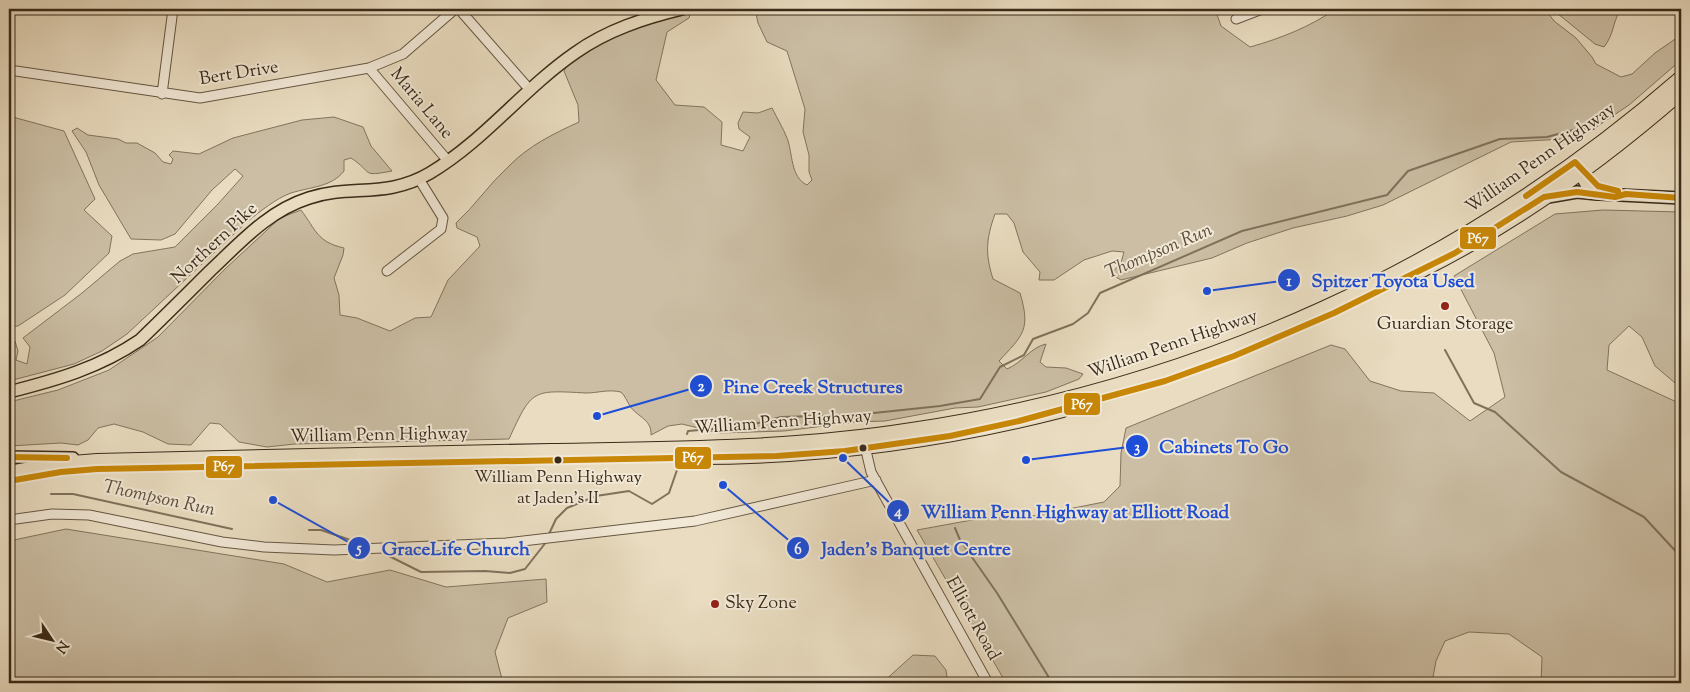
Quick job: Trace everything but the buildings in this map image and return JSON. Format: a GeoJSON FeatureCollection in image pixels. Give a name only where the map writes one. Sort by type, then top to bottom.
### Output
{"type":"FeatureCollection","features":[{"type":"Feature","properties":{"kind":"highway","name":"William Penn Highway"},"geometry":{"type":"LineString","coordinates":[[9,473],[60,464],[117,460],[864,443],[950,436],[1019,422],[1130,392],[1199,369],[1302,328],[1434,264],[1493,231],[1544,198],[1681,78]]}},
{"type":"Feature","properties":{"kind":"highway","name":"William Penn Highway"},"geometry":{"type":"LineString","coordinates":[[9,481],[61,472],[98,469],[814,454],[1068,400],[1127,384],[1231,348],[1323,309],[1425,258],[1579,168],[1681,92]]}},
{"type":"Feature","properties":{"kind":"main road","name":"Northern Pike"},"geometry":{"type":"LineString","coordinates":[[9,392],[57,380],[95,366],[119,354],[140,340],[249,234],[283,208],[325,194],[385,190],[420,179],[448,161],[562,62],[599,38],[631,24],[682,9]]}},
{"type":"Feature","properties":{"kind":"main road"},"geometry":{"type":"LineString","coordinates":[[1579,168],[1591,189],[1600,194]]}},
{"type":"Feature","properties":{"kind":"main road"},"geometry":{"type":"LineString","coordinates":[[1579,168],[1598,186],[1626,194],[1681,198]]}},
{"type":"Feature","properties":{"kind":"main road"},"geometry":{"type":"LineString","coordinates":[[1544,198],[1568,193],[1600,194],[1615,197],[1626,194]]}},
{"type":"Feature","properties":{"kind":"main road"},"geometry":{"type":"LineString","coordinates":[[9,457],[117,460]]}},
{"type":"Feature","properties":{"kind":"street"},"geometry":{"type":"LineString","coordinates":[[162,94],[173,9]]}},
{"type":"Feature","properties":{"kind":"street","name":"Bert Drive"},"geometry":{"type":"LineString","coordinates":[[9,70],[162,94],[200,98],[369,68],[403,54],[454,9]]}},
{"type":"Feature","properties":{"kind":"street"},"geometry":{"type":"LineString","coordinates":[[459,9],[530,90]]}},
{"type":"Feature","properties":{"kind":"street"},"geometry":{"type":"LineString","coordinates":[[1236,19],[1262,9]]}},
{"type":"Feature","properties":{"kind":"street","name":"Maria Lane"},"geometry":{"type":"LineString","coordinates":[[369,68],[448,161]]}},
{"type":"Feature","properties":{"kind":"street"},"geometry":{"type":"LineString","coordinates":[[387,272],[441,229],[442,218],[420,179]]}},
{"type":"Feature","properties":{"kind":"street","name":"Elliott Road"},"geometry":{"type":"LineString","coordinates":[[864,443],[869,468],[988,683]]}},
{"type":"Feature","properties":{"kind":"street"},"geometry":{"type":"LineString","coordinates":[[9,520],[45,514],[77,514],[244,546],[334,550],[361,547],[506,543],[695,521],[876,480]]}},
{"type":"Feature","properties":{"kind":"shaded area"},"geometry":{"type":"Polygon","coordinates":[[[755,9],[1215,9],[1221,26],[1250,47],[1295,31],[1336,9],[1545,9],[1554,21],[1576,38],[1596,64],[1621,77],[1632,74],[1655,53],[1681,35],[1681,60],[1629,105],[1580,138],[1511,142],[1383,205],[1347,216],[1293,228],[1247,243],[1212,258],[1121,280],[1111,274],[1121,263],[1124,252],[1112,251],[1084,260],[1054,280],[1039,280],[1040,272],[1023,252],[1014,223],[1007,214],[995,214],[988,246],[993,279],[1020,293],[1025,316],[1025,324],[1019,338],[999,361],[1007,369],[1036,348],[1046,344],[1040,362],[1046,367],[1066,368],[1083,374],[1079,379],[1046,392],[978,407],[955,408],[885,421],[856,422],[784,431],[719,433],[682,424],[668,426],[651,435],[647,422],[633,410],[621,392],[554,392],[536,396],[529,402],[509,439],[295,444],[267,447],[239,442],[220,424],[210,423],[191,445],[168,444],[143,432],[114,424],[98,428],[88,440],[78,445],[61,443],[9,446],[9,402],[58,390],[109,370],[158,337],[225,269],[280,218],[301,210],[322,239],[344,248],[334,278],[339,295],[340,315],[357,318],[390,331],[415,318],[431,317],[448,280],[480,246],[477,237],[457,228],[456,223],[501,174],[524,153],[550,136],[579,122],[578,105],[564,71],[572,60],[585,51],[602,42],[641,27],[691,12],[689,18],[667,32],[656,80],[675,105],[704,107],[722,122],[721,145],[743,151],[750,137],[739,129],[738,123],[743,112],[758,113],[772,108],[787,138],[795,171],[807,185],[812,180],[809,172],[809,155],[803,132],[805,109],[787,51],[767,42],[758,23],[755,9]]]}},
{"type":"Feature","properties":{"kind":"shaded area"},"geometry":{"type":"Polygon","coordinates":[[[1552,9],[1620,10],[1610,38],[1604,47],[1595,44],[1552,9]]]}},
{"type":"Feature","properties":{"kind":"shaded area"},"geometry":{"type":"Polygon","coordinates":[[[9,116],[64,131],[95,199],[84,210],[112,236],[109,253],[65,295],[18,326],[9,327],[9,116]]]}},
{"type":"Feature","properties":{"kind":"shaded area"},"geometry":{"type":"Polygon","coordinates":[[[334,117],[363,127],[371,146],[392,171],[375,174],[368,172],[351,158],[344,160],[344,171],[333,180],[320,186],[279,198],[248,221],[127,334],[102,351],[74,364],[9,381],[9,339],[15,341],[18,351],[16,360],[27,364],[30,347],[23,338],[120,261],[133,254],[175,247],[243,176],[235,169],[212,190],[175,234],[161,240],[131,239],[99,185],[86,152],[72,131],[77,128],[88,135],[118,139],[126,143],[137,143],[155,153],[163,162],[171,164],[173,159],[169,155],[173,151],[199,154],[233,138],[302,120],[334,117]]]}},
{"type":"Feature","properties":{"kind":"shaded area"},"geometry":{"type":"Polygon","coordinates":[[[1603,210],[1681,212],[1681,388],[1655,366],[1642,337],[1629,326],[1609,345],[1607,370],[1681,404],[1681,683],[1541,683],[1542,657],[1509,634],[1469,632],[1445,641],[1436,661],[1432,683],[1006,683],[917,530],[983,518],[1033,516],[1104,502],[1120,486],[1121,453],[1126,428],[1331,345],[1345,349],[1370,381],[1401,391],[1434,393],[1470,421],[1505,397],[1494,353],[1454,276],[1555,214],[1603,210]]]}},
{"type":"Feature","properties":{"kind":"shaded area"},"geometry":{"type":"Polygon","coordinates":[[[66,529],[284,564],[327,582],[390,570],[446,587],[546,579],[547,602],[508,618],[495,652],[503,683],[9,683],[9,541],[66,529]]]}},
{"type":"Feature","properties":{"kind":"shaded area"},"geometry":{"type":"Polygon","coordinates":[[[913,655],[935,656],[946,670],[948,683],[882,683],[913,655]]]}},
{"type":"Feature","properties":{"kind":"waterway","name":"Thompson Run"},"geometry":{"type":"LineString","coordinates":[[687,434],[688,431],[747,426],[781,417],[855,415],[940,406],[980,399],[1000,367],[1024,355],[1033,339],[1073,324],[1088,313],[1100,293],[1242,231],[1387,195],[1408,171],[1500,139],[1547,137],[1577,129],[1594,129]]}},
{"type":"Feature","properties":{"kind":"waterway"},"geometry":{"type":"LineString","coordinates":[[1445,350],[1474,403],[1495,412],[1561,472],[1644,517],[1681,557]]}},
{"type":"Feature","properties":{"kind":"waterway","name":"Thompson Run"},"geometry":{"type":"LineString","coordinates":[[549,534],[556,519],[567,508],[596,496],[629,491],[652,504],[669,493],[677,470]]}},
{"type":"Feature","properties":{"kind":"waterway","name":"Thompson Run"},"geometry":{"type":"LineString","coordinates":[[51,494],[73,494],[232,529]]}},
{"type":"Feature","properties":{"kind":"waterway"},"geometry":{"type":"LineString","coordinates":[[955,528],[960,540],[997,593],[1048,676],[1050,683]]}},
{"type":"Feature","properties":{"kind":"waterway","name":"Thompson Run"},"geometry":{"type":"LineString","coordinates":[[309,530],[321,530],[365,545]]}},
{"type":"Feature","properties":{"kind":"waterway","name":"Thompson Run"},"geometry":{"type":"LineString","coordinates":[[381,552],[421,572],[485,571],[510,573],[525,569],[547,541]]}},
{"type":"Feature","properties":{"kind":"transit line","name":"P67"},"geometry":{"type":"LineString","coordinates":[[1526,196],[1575,162],[1598,186],[1618,191]]}},
{"type":"Feature","properties":{"kind":"transit line","name":"P67"},"geometry":{"type":"LineString","coordinates":[[9,481],[61,472],[97,469],[777,456],[845,451],[950,436],[1019,421],[1165,381],[1234,356],[1334,313],[1455,253],[1544,197],[1577,192],[1615,197],[1626,194],[1681,198]]}},
{"type":"Feature","properties":{"kind":"transit line","name":"P67"},"geometry":{"type":"LineString","coordinates":[[9,457],[67,458]]}},
{"type":"Feature","properties":{"kind":"place","name":"Spitzer Toyota Used"},"geometry":{"type":"Point","coordinates":[1207,291]}},
{"type":"Feature","properties":{"kind":"place","name":"Guardian Storage"},"geometry":{"type":"Point","coordinates":[1445,306]}},
{"type":"Feature","properties":{"kind":"place","name":"Pine Creek Structures"},"geometry":{"type":"Point","coordinates":[597,416]}},
{"type":"Feature","properties":{"kind":"place","name":"William Penn Highway at Elliott Road"},"geometry":{"type":"Point","coordinates":[843,458]}},
{"type":"Feature","properties":{"kind":"place","name":"William Penn Highway at Jaden's II"},"geometry":{"type":"Point","coordinates":[558,460]}},
{"type":"Feature","properties":{"kind":"place","name":"Cabinets To Go"},"geometry":{"type":"Point","coordinates":[1026,460]}},
{"type":"Feature","properties":{"kind":"place","name":"Jaden's Banquet Centre"},"geometry":{"type":"Point","coordinates":[723,485]}},
{"type":"Feature","properties":{"kind":"place","name":"GraceLife Church"},"geometry":{"type":"Point","coordinates":[273,500]}},
{"type":"Feature","properties":{"kind":"place","name":"Sky Zone"},"geometry":{"type":"Point","coordinates":[715,604]}}]}
